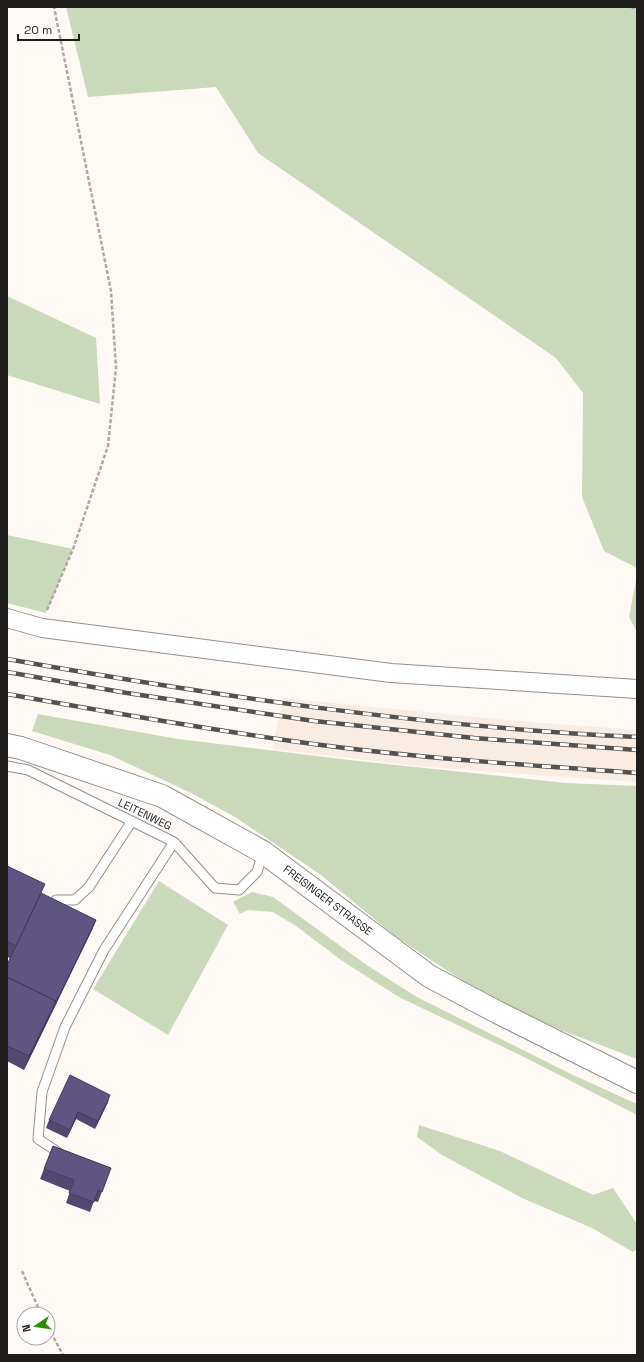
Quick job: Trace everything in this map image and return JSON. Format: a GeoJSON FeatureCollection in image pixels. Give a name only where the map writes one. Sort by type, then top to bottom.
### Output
{"type":"FeatureCollection","features":[{"type":"Feature","properties":{"kind":"main road","name":"FREISINGER STRASSE"},"geometry":{"type":"LineString","coordinates":[[7,745],[21,748],[162,796],[263,852],[429,976],[637,1082]]}},
{"type":"Feature","properties":{"kind":"street"},"geometry":{"type":"LineString","coordinates":[[7,618],[42,628],[391,673],[637,689]]}},
{"type":"Feature","properties":{"kind":"lane","name":"LEITENWEG"},"geometry":{"type":"LineString","coordinates":[[7,766],[28,770],[174,842],[215,888],[239,890],[257,872],[263,852]]}},
{"type":"Feature","properties":{"kind":"lane"},"geometry":{"type":"LineString","coordinates":[[56,900],[75,900],[89,887],[132,821]]}},
{"type":"Feature","properties":{"kind":"lane"},"geometry":{"type":"LineString","coordinates":[[58,1152],[38,1139],[42,1092],[64,1027],[104,950],[174,842]]}},
{"type":"Feature","properties":{"kind":"path"},"geometry":{"type":"LineString","coordinates":[[42,628],[46,613],[73,549],[108,446],[116,368],[111,291],[54,7]]}},
{"type":"Feature","properties":{"kind":"path"},"geometry":{"type":"LineString","coordinates":[[632,7],[637,9]]}},
{"type":"Feature","properties":{"kind":"path"},"geometry":{"type":"LineString","coordinates":[[22,1271],[37,1306]]}},
{"type":"Feature","properties":{"kind":"path"},"geometry":{"type":"LineString","coordinates":[[56,1342],[63,1355]]}},
{"type":"Feature","properties":{"kind":"shaded area"},"geometry":{"type":"Polygon","coordinates":[[[283,698],[506,720],[637,730],[637,782],[417,766],[272,749],[283,698]]]}},
{"type":"Feature","properties":{"kind":"green space"},"geometry":{"type":"Polygon","coordinates":[[[66,7],[637,7],[637,568],[604,551],[582,497],[583,393],[556,358],[258,153],[216,87],[88,97],[66,7]]]}},
{"type":"Feature","properties":{"kind":"green space"},"geometry":{"type":"Polygon","coordinates":[[[7,296],[96,338],[100,404],[7,375],[7,296]]]}},
{"type":"Feature","properties":{"kind":"green space"},"geometry":{"type":"Polygon","coordinates":[[[7,535],[73,549],[46,613],[7,603],[7,535]]]}},
{"type":"Feature","properties":{"kind":"green space"},"geometry":{"type":"Polygon","coordinates":[[[637,575],[637,632],[629,617],[637,575]]]}},
{"type":"Feature","properties":{"kind":"green space"},"geometry":{"type":"Polygon","coordinates":[[[38,714],[178,739],[349,760],[566,783],[637,786],[637,1059],[553,1027],[469,985],[395,936],[321,875],[235,817],[189,792],[110,755],[32,731],[38,714]]]}},
{"type":"Feature","properties":{"kind":"green space"},"geometry":{"type":"Polygon","coordinates":[[[159,881],[228,925],[168,1035],[93,989],[159,881]]]}},
{"type":"Feature","properties":{"kind":"green space"},"geometry":{"type":"Polygon","coordinates":[[[252,892],[273,897],[368,966],[417,997],[571,1074],[637,1104],[637,1118],[635,1114],[524,1057],[397,996],[341,960],[296,926],[273,912],[247,910],[240,914],[233,902],[252,892]]]}},
{"type":"Feature","properties":{"kind":"green space"},"geometry":{"type":"Polygon","coordinates":[[[419,1125],[500,1151],[593,1195],[613,1188],[637,1224],[637,1249],[633,1252],[592,1228],[522,1198],[442,1155],[417,1137],[419,1125]]]}},
{"type":"Feature","properties":{"kind":"building"},"geometry":{"type":"Polygon","coordinates":[[[7,866],[45,884],[16,946],[7,941],[7,866]]]}},
{"type":"Feature","properties":{"kind":"building"},"geometry":{"type":"Polygon","coordinates":[[[41,893],[96,920],[55,1004],[56,1001],[7,977],[7,965],[41,893]]]}},
{"type":"Feature","properties":{"kind":"building"},"geometry":{"type":"Polygon","coordinates":[[[7,977],[56,1001],[29,1056],[7,1046],[7,977]]]}},
{"type":"Feature","properties":{"kind":"building"},"geometry":{"type":"Polygon","coordinates":[[[70,1075],[110,1095],[98,1121],[78,1112],[70,1130],[49,1120],[70,1075]]]}},
{"type":"Feature","properties":{"kind":"building"},"geometry":{"type":"Polygon","coordinates":[[[53,1146],[111,1168],[102,1192],[98,1190],[94,1202],[69,1193],[74,1180],[44,1169],[53,1146]]]}},
{"type":"Feature","properties":{"kind":"railway"},"geometry":{"type":"LineString","coordinates":[[7,659],[85,673],[242,697],[400,718],[479,726],[637,737]]}},
{"type":"Feature","properties":{"kind":"railway"},"geometry":{"type":"LineString","coordinates":[[7,672],[127,693],[314,721],[474,738],[637,750]]}},
{"type":"Feature","properties":{"kind":"railway"},"geometry":{"type":"LineString","coordinates":[[7,694],[119,714],[306,743],[472,761],[637,773]]}}]}
